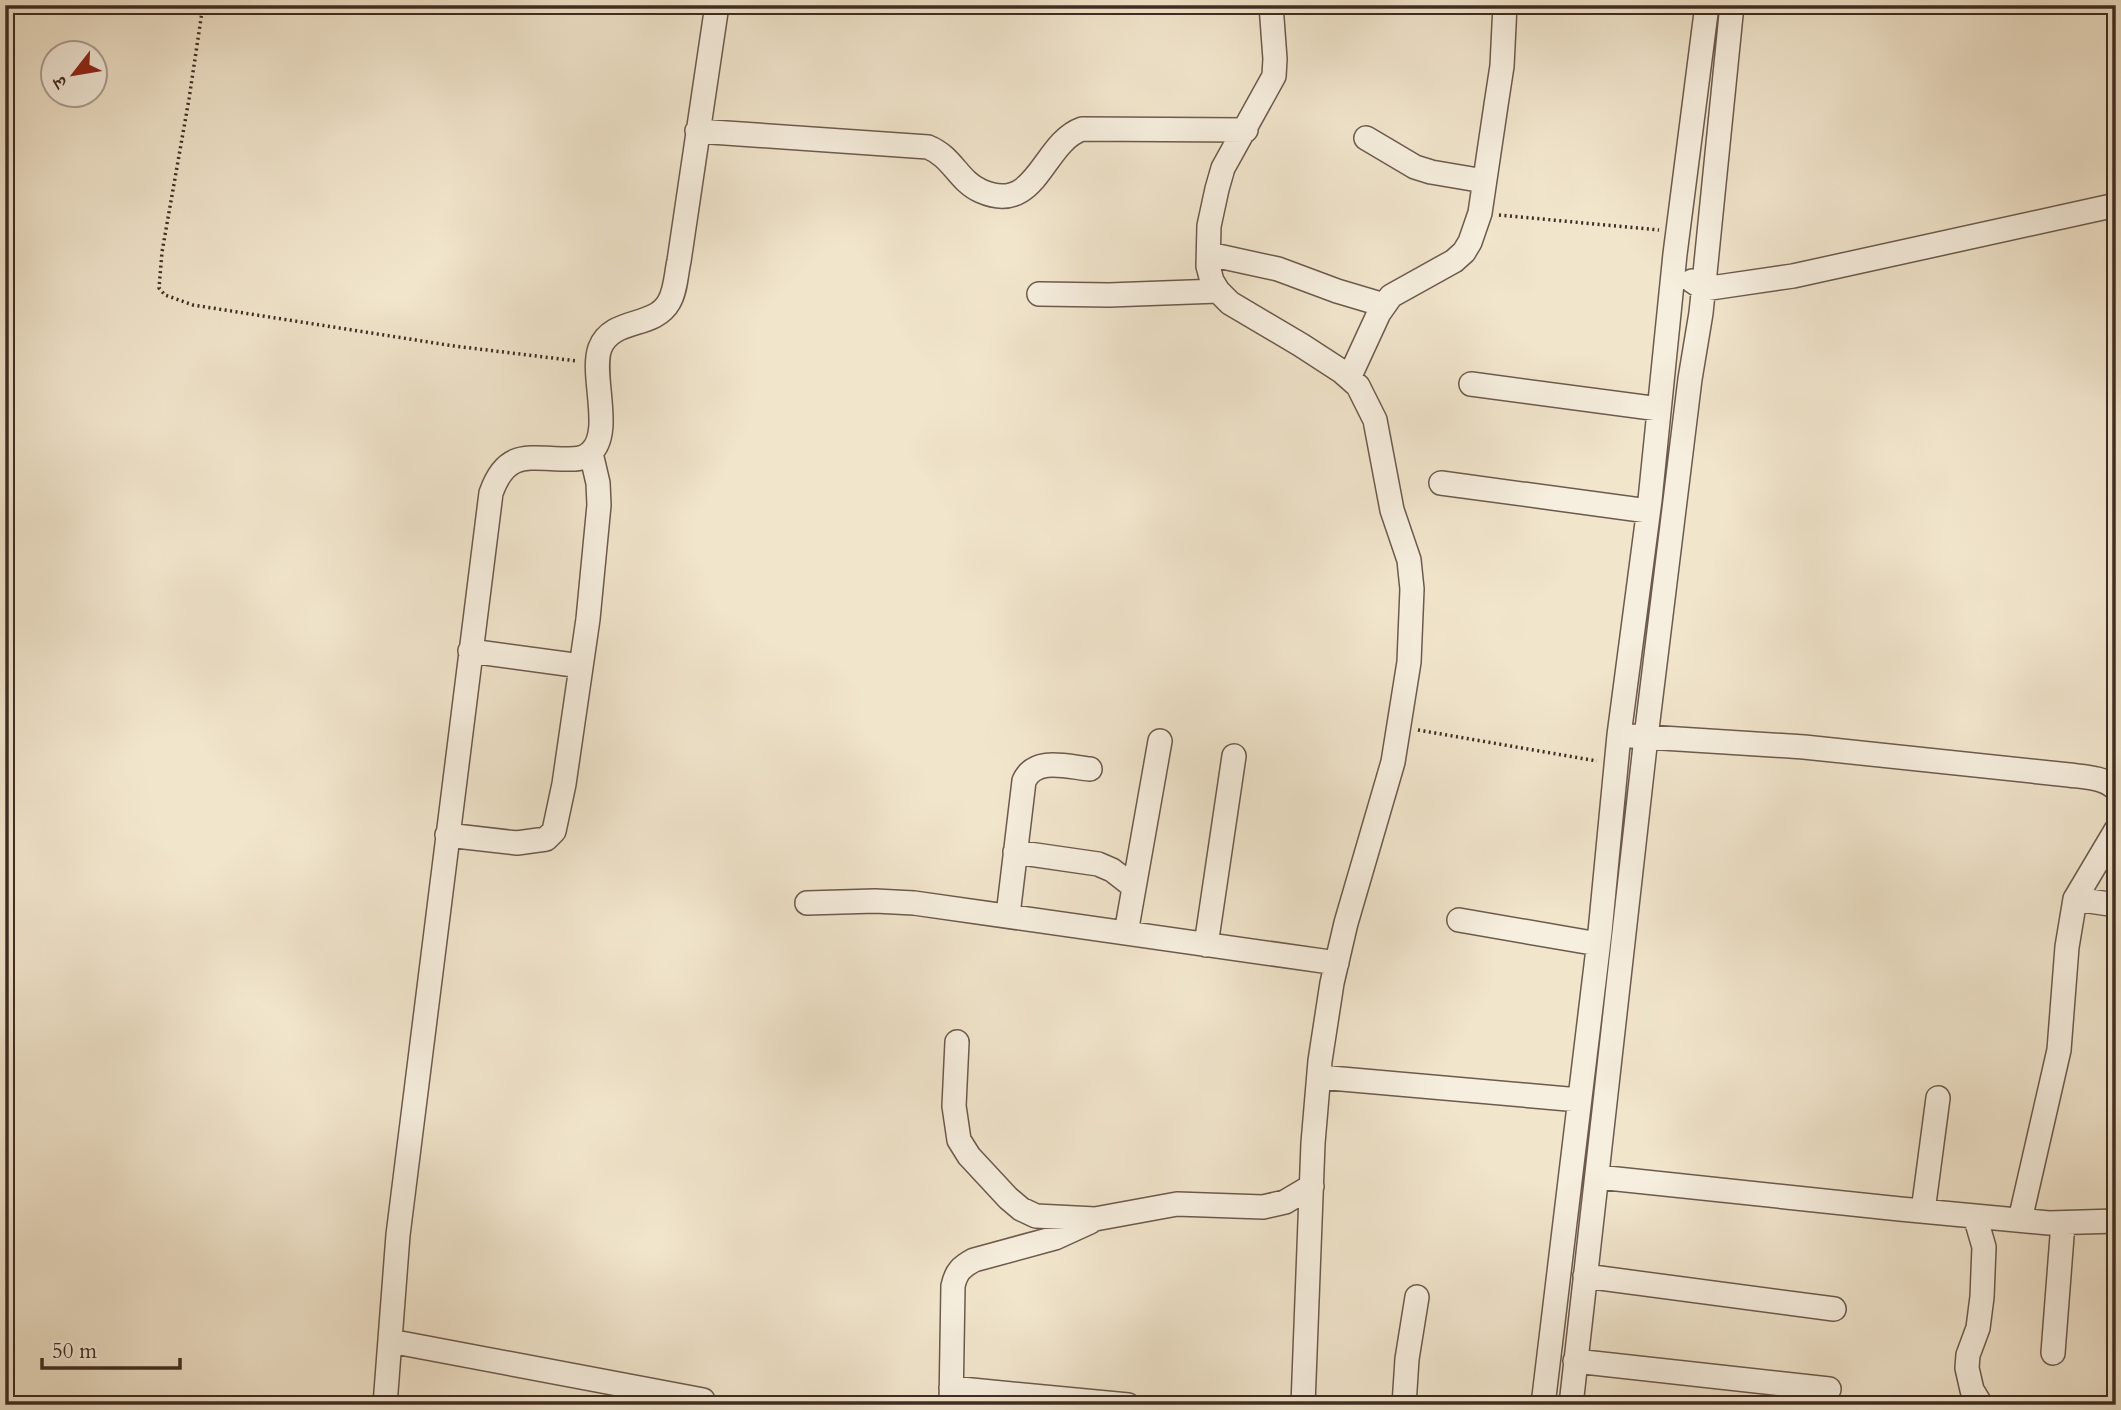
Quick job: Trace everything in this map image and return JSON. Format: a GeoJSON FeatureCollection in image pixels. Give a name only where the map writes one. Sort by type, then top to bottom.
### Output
{"type":"FeatureCollection","features":[{"type":"Feature","properties":{"kind":"street"},"geometry":{"type":"LineString","coordinates":[[385,1405],[398,1234],[491,493],[496,476],[515,460],[580,459],[591,453],[600,432],[597,364],[604,339],[613,331],[661,312],[668,304],[673,292],[717,5]]}},
{"type":"Feature","properties":{"kind":"street"},"geometry":{"type":"LineString","coordinates":[[1270,5],[1274,76],[1223,169],[1209,226],[1208,265],[1212,282],[1230,303],[1301,345],[1349,378],[1358,386],[1368,403],[1375,420],[1392,510],[1409,560],[1413,620],[1393,762],[1346,923],[1332,983],[1319,1077],[1303,1405]]}},
{"type":"Feature","properties":{"kind":"street"},"geometry":{"type":"LineString","coordinates":[[1349,378],[1384,305],[1402,288],[1444,267],[1464,252],[1470,242],[1480,213],[1502,65],[1505,5]]}},
{"type":"Feature","properties":{"kind":"street"},"geometry":{"type":"LineString","coordinates":[[1571,1405],[1614,1017],[1648,511],[1659,409],[1693,288],[1678,232],[1707,5]]}},
{"type":"Feature","properties":{"kind":"street"},"geometry":{"type":"LineString","coordinates":[[1543,1405],[1598,944],[1616,764],[1633,736],[1690,379],[1693,288],[1732,5]]}},
{"type":"Feature","properties":{"kind":"street"},"geometry":{"type":"LineString","coordinates":[[697,131],[928,148],[940,152],[968,183],[983,192],[998,195],[1025,190],[1060,143],[1072,132],[1082,129],[1246,130]]}},
{"type":"Feature","properties":{"kind":"street"},"geometry":{"type":"LineString","coordinates":[[1366,138],[1415,167],[1431,173],[1484,181]]}},
{"type":"Feature","properties":{"kind":"street"},"geometry":{"type":"LineString","coordinates":[[1693,288],[1743,285],[1807,273],[2116,205]]}},
{"type":"Feature","properties":{"kind":"street"},"geometry":{"type":"LineString","coordinates":[[1209,254],[1278,269],[1384,305]]}},
{"type":"Feature","properties":{"kind":"street"},"geometry":{"type":"LineString","coordinates":[[1039,294],[1218,292]]}},
{"type":"Feature","properties":{"kind":"street"},"geometry":{"type":"LineString","coordinates":[[1471,384],[1659,409]]}},
{"type":"Feature","properties":{"kind":"street"},"geometry":{"type":"LineString","coordinates":[[447,835],[517,843],[546,839],[554,831],[564,784],[581,666],[599,505],[598,483],[591,453]]}},
{"type":"Feature","properties":{"kind":"street"},"geometry":{"type":"LineString","coordinates":[[1441,483],[1648,511]]}},
{"type":"Feature","properties":{"kind":"street"},"geometry":{"type":"LineString","coordinates":[[470,651],[581,666]]}},
{"type":"Feature","properties":{"kind":"street"},"geometry":{"type":"LineString","coordinates":[[1633,736],[1804,747],[2069,775],[2097,779],[2116,789]]}},
{"type":"Feature","properties":{"kind":"street"},"geometry":{"type":"LineString","coordinates":[[1126,933],[1160,741]]}},
{"type":"Feature","properties":{"kind":"street"},"geometry":{"type":"LineString","coordinates":[[1206,945],[1234,756]]}},
{"type":"Feature","properties":{"kind":"street"},"geometry":{"type":"LineString","coordinates":[[1007,915],[1024,781],[1028,771],[1037,766],[1051,765],[1090,769]]}},
{"type":"Feature","properties":{"kind":"street"},"geometry":{"type":"LineString","coordinates":[[2020,1220],[2059,1050],[2067,947],[2075,899],[2116,830]]}},
{"type":"Feature","properties":{"kind":"street"},"geometry":{"type":"LineString","coordinates":[[1015,852],[1098,864],[1112,870],[1134,887]]}},
{"type":"Feature","properties":{"kind":"street"},"geometry":{"type":"LineString","coordinates":[[2075,899],[2116,905]]}},
{"type":"Feature","properties":{"kind":"street"},"geometry":{"type":"LineString","coordinates":[[807,903],[914,903],[1336,963]]}},
{"type":"Feature","properties":{"kind":"street"},"geometry":{"type":"LineString","coordinates":[[1459,920],[1598,944]]}},
{"type":"Feature","properties":{"kind":"street"},"geometry":{"type":"LineString","coordinates":[[957,1042],[954,1105],[959,1140],[969,1156],[1009,1198],[1036,1216],[1095,1219],[1177,1204],[1263,1207],[1285,1202],[1312,1186]]}},
{"type":"Feature","properties":{"kind":"street"},"geometry":{"type":"LineString","coordinates":[[1319,1077],[1579,1100]]}},
{"type":"Feature","properties":{"kind":"street"},"geometry":{"type":"LineString","coordinates":[[1923,1211],[1938,1098]]}},
{"type":"Feature","properties":{"kind":"street"},"geometry":{"type":"LineString","coordinates":[[1598,1177],[2020,1220],[2063,1223],[2116,1221]]}},
{"type":"Feature","properties":{"kind":"street"},"geometry":{"type":"LineString","coordinates":[[1975,1216],[1984,1247],[1982,1297],[1978,1328],[1968,1355],[1967,1368],[1972,1390],[1981,1405]]}},
{"type":"Feature","properties":{"kind":"street"},"geometry":{"type":"LineString","coordinates":[[1095,1219],[1055,1238],[1002,1251],[962,1266],[956,1274],[953,1286],[951,1396],[1128,1405]]}},
{"type":"Feature","properties":{"kind":"street"},"geometry":{"type":"LineString","coordinates":[[2053,1353],[2063,1223]]}},
{"type":"Feature","properties":{"kind":"street"},"geometry":{"type":"LineString","coordinates":[[1585,1276],[1835,1309]]}},
{"type":"Feature","properties":{"kind":"street"},"geometry":{"type":"LineString","coordinates":[[1404,1405],[1407,1359],[1417,1297]]}},
{"type":"Feature","properties":{"kind":"street"},"geometry":{"type":"LineString","coordinates":[[390,1342],[702,1400]]}},
{"type":"Feature","properties":{"kind":"street"},"geometry":{"type":"LineString","coordinates":[[1575,1361],[1829,1389]]}},
{"type":"Feature","properties":{"kind":"path"},"geometry":{"type":"LineString","coordinates":[[202,5],[189,99],[162,252],[159,288],[165,296],[193,305],[310,325],[597,364]]}},
{"type":"Feature","properties":{"kind":"path"},"geometry":{"type":"LineString","coordinates":[[1480,213],[1678,232]]}},
{"type":"Feature","properties":{"kind":"path"},"geometry":{"type":"LineString","coordinates":[[1399,727],[1616,764]]}}]}
